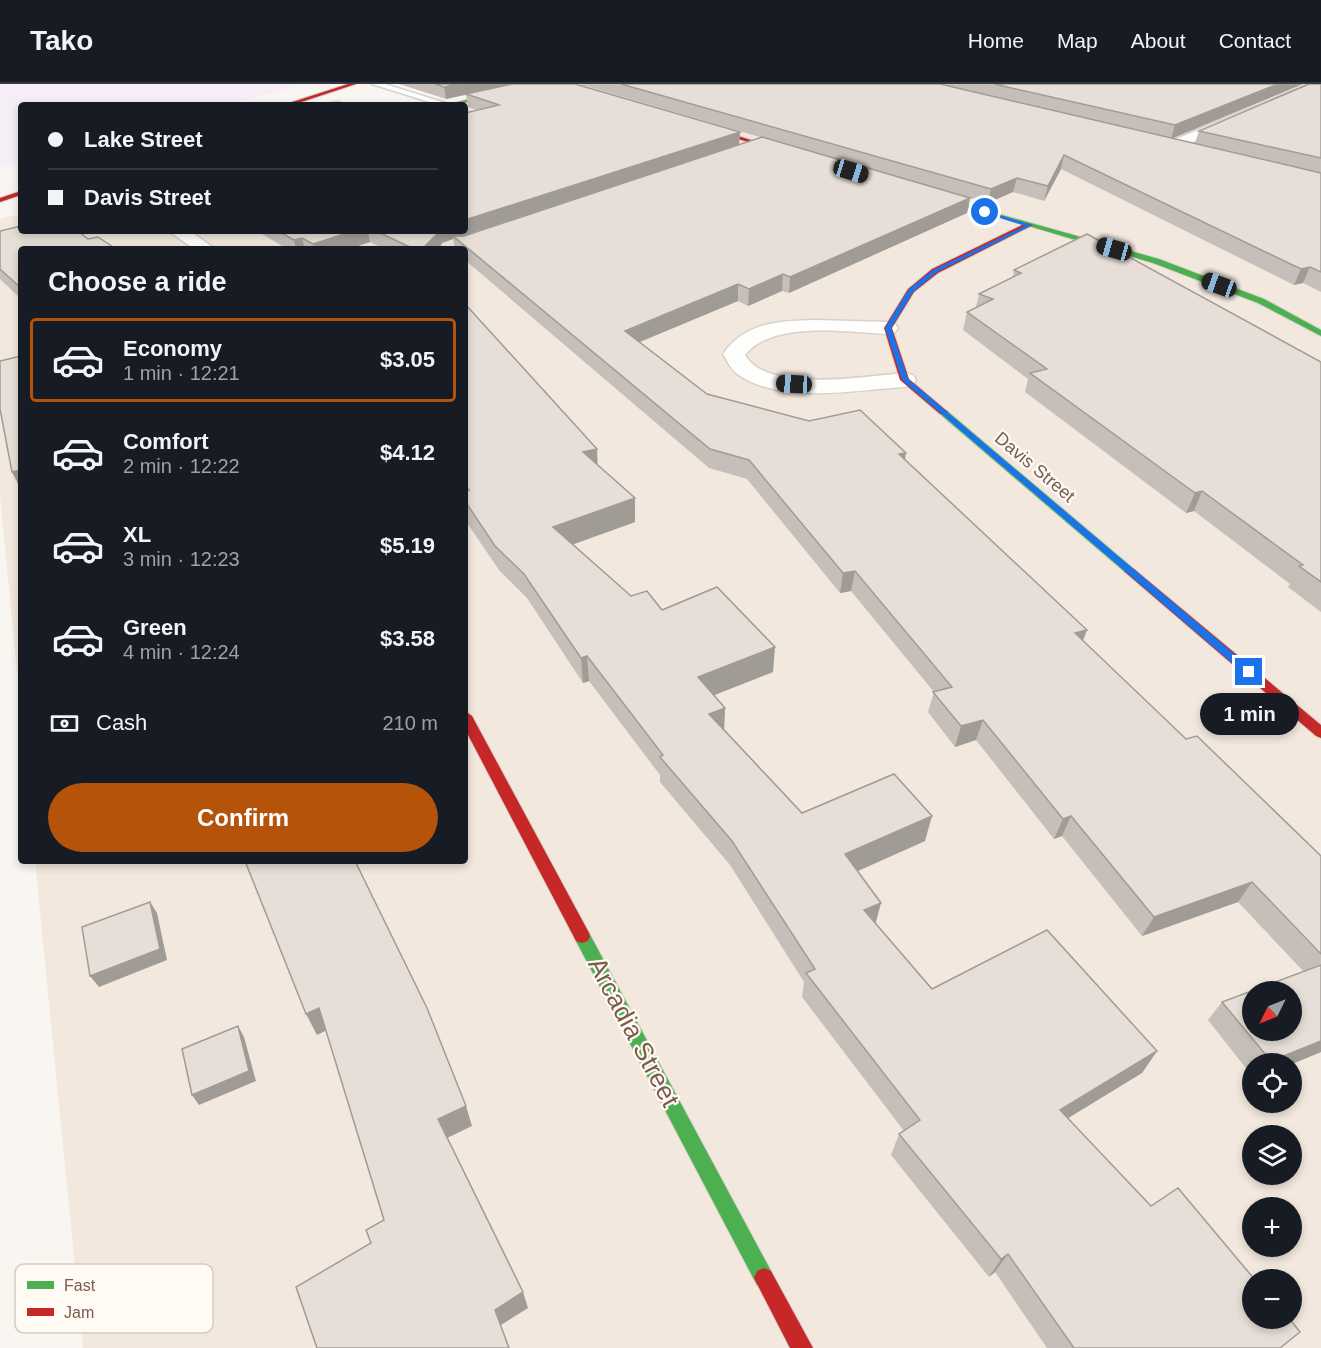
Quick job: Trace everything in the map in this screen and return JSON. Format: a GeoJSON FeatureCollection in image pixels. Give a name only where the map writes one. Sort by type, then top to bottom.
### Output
{"type":"FeatureCollection","features":[{"type":"Feature","properties":{"kind":"street"},"geometry":{"type":"LineString","coordinates":[[296,102],[353,84]]}},
{"type":"Feature","properties":{"kind":"street"},"geometry":{"type":"LineString","coordinates":[[1197,151],[1168,144],[1320,84]]}},
{"type":"Feature","properties":{"kind":"street"},"geometry":{"type":"LineString","coordinates":[[461,102],[532,85]]}},
{"type":"Feature","properties":{"kind":"street"},"geometry":{"type":"LineString","coordinates":[[682,121],[806,158]]}},
{"type":"Feature","properties":{"kind":"street"},"geometry":{"type":"LineString","coordinates":[[739,152],[762,144]]}},
{"type":"Feature","properties":{"kind":"street"},"geometry":{"type":"LineString","coordinates":[[918,192],[1167,265],[1262,301],[1321,333]]}},
{"type":"Feature","properties":{"kind":"street"},"geometry":{"type":"LineString","coordinates":[[0,200],[18,194]]}},
{"type":"Feature","properties":{"kind":"street"},"geometry":{"type":"LineString","coordinates":[[0,207],[18,204]]}},
{"type":"Feature","properties":{"kind":"street"},"geometry":{"type":"LineString","coordinates":[[888,328],[811,326],[778,329],[747,339],[734,354],[744,368],[772,382],[817,385],[905,380],[888,328],[911,291],[935,271],[1029,225]]}},
{"type":"Feature","properties":{"kind":"street"},"geometry":{"type":"LineString","coordinates":[[183,234],[201,246]]}},
{"type":"Feature","properties":{"kind":"street","name":"Davis Street"},"geometry":{"type":"LineString","coordinates":[[905,380],[1321,733]]}},
{"type":"Feature","properties":{"kind":"street","name":"Arcadia Street"},"geometry":{"type":"LineString","coordinates":[[468,722],[802,1348]]}},
{"type":"Feature","properties":{"kind":"lane"},"geometry":{"type":"LineString","coordinates":[[376,84],[438,102]]}},
{"type":"Feature","properties":{"kind":"shaded area"},"geometry":{"type":"Polygon","coordinates":[[[0,84],[302,84],[238,102],[18,102],[18,163],[0,168],[0,84]]]}},
{"type":"Feature","properties":{"kind":"shaded area"},"geometry":{"type":"Polygon","coordinates":[[[567,84],[1321,84],[1321,1348],[83,1348],[82,1333],[213,1333],[213,1264],[75,1264],[35,864],[468,864],[468,246],[18,246],[18,682],[0,496],[0,219],[18,215],[18,234],[468,234],[468,107],[567,84]]]}},
{"type":"Feature","properties":{"kind":"building"},"geometry":{"type":"Polygon","coordinates":[[[435,84],[457,84],[444,87],[435,84]]]}},
{"type":"Feature","properties":{"kind":"building"},"geometry":{"type":"Polygon","coordinates":[[[512,84],[575,84],[740,132],[468,219],[468,112],[499,105],[466,94],[512,84]]]}},
{"type":"Feature","properties":{"kind":"building"},"geometry":{"type":"Polygon","coordinates":[[[621,84],[940,84],[1321,173],[1321,272],[1310,267],[1301,269],[1064,155],[1048,186],[1017,178],[991,189],[621,84]]]}},
{"type":"Feature","properties":{"kind":"building"},"geometry":{"type":"Polygon","coordinates":[[[994,84],[1278,84],[1175,125],[994,84]]]}},
{"type":"Feature","properties":{"kind":"building"},"geometry":{"type":"Polygon","coordinates":[[[1309,84],[1321,84],[1321,158],[1199,131],[1309,84]]]}},
{"type":"Feature","properties":{"kind":"building"},"geometry":{"type":"Polygon","coordinates":[[[762,137],[970,198],[790,277],[783,274],[749,289],[738,284],[625,331],[707,394],[809,421],[860,410],[906,453],[899,454],[1087,630],[1075,633],[1186,739],[1197,736],[1321,856],[1321,954],[1252,882],[1154,917],[1071,816],[1063,819],[983,720],[961,726],[933,692],[952,687],[855,571],[843,573],[749,460],[710,449],[468,248],[468,246],[453,236],[464,236],[762,137]]]}},
{"type":"Feature","properties":{"kind":"building"},"geometry":{"type":"Polygon","coordinates":[[[18,227],[18,234],[82,234],[88,239],[98,237],[112,246],[18,246],[18,285],[0,269],[0,231],[18,227]]]}},
{"type":"Feature","properties":{"kind":"building"},"geometry":{"type":"Polygon","coordinates":[[[283,234],[345,234],[313,244],[302,238],[294,240],[283,234]]]}},
{"type":"Feature","properties":{"kind":"building"},"geometry":{"type":"Polygon","coordinates":[[[382,234],[436,234],[425,246],[408,246],[382,234]]]}},
{"type":"Feature","properties":{"kind":"building"},"geometry":{"type":"Polygon","coordinates":[[[1087,234],[1321,362],[1321,582],[1299,566],[1303,565],[1202,491],[1195,493],[1030,373],[1047,369],[967,312],[993,299],[979,294],[1021,273],[1014,270],[1087,234]]]}},
{"type":"Feature","properties":{"kind":"building"},"geometry":{"type":"Polygon","coordinates":[[[468,307],[597,449],[583,452],[635,498],[553,527],[631,596],[647,591],[662,610],[717,587],[775,647],[698,677],[725,708],[709,714],[802,813],[894,774],[932,816],[845,854],[881,903],[864,910],[932,989],[1047,930],[1157,1051],[1060,1110],[1151,1206],[1178,1188],[1246,1269],[1242,1269],[1242,1329],[1298,1329],[1300,1332],[1280,1348],[1074,1348],[1008,1254],[1001,1259],[899,1134],[920,1120],[806,973],[815,969],[732,841],[660,757],[663,755],[587,656],[581,658],[524,574],[495,546],[468,506],[468,307]]]}},
{"type":"Feature","properties":{"kind":"building"},"geometry":{"type":"Polygon","coordinates":[[[18,357],[18,471],[12,472],[0,409],[0,361],[18,357]]]}},
{"type":"Feature","properties":{"kind":"building"},"geometry":{"type":"Polygon","coordinates":[[[246,864],[356,864],[427,1008],[466,1106],[438,1119],[523,1292],[495,1310],[509,1348],[317,1348],[296,1287],[371,1243],[366,1230],[384,1220],[319,1008],[306,1014],[246,864]]]}},
{"type":"Feature","properties":{"kind":"building"},"geometry":{"type":"Polygon","coordinates":[[[150,902],[160,949],[90,976],[82,927],[150,902]]]}},
{"type":"Feature","properties":{"kind":"building"},"geometry":{"type":"Polygon","coordinates":[[[1321,965],[1321,1041],[1291,1053],[1264,1053],[1254,1041],[1302,1041],[1302,981],[1278,981],[1321,965]]]}},
{"type":"Feature","properties":{"kind":"building"},"geometry":{"type":"Polygon","coordinates":[[[1242,995],[1242,1026],[1222,1002],[1242,995]]]}},
{"type":"Feature","properties":{"kind":"building"},"geometry":{"type":"Polygon","coordinates":[[[238,1026],[249,1071],[192,1095],[182,1049],[238,1026]]]}},
{"type":"Feature","properties":{"kind":"traffic: fast"},"geometry":{"type":"LineString","coordinates":[[462,102],[539,84]]}},
{"type":"Feature","properties":{"kind":"traffic: fast"},"geometry":{"type":"LineString","coordinates":[[926,194],[1156,261],[1261,301],[1321,333]]}},
{"type":"Feature","properties":{"kind":"traffic: fast"},"geometry":{"type":"LineString","coordinates":[[943,412],[1130,571]]}},
{"type":"Feature","properties":{"kind":"traffic: fast"},"geometry":{"type":"LineString","coordinates":[[582,936],[764,1278]]}},
{"type":"Feature","properties":{"kind":"traffic: jam"},"geometry":{"type":"LineString","coordinates":[[296,102],[353,84]]}},
{"type":"Feature","properties":{"kind":"traffic: jam"},"geometry":{"type":"LineString","coordinates":[[697,125],[794,154]]}},
{"type":"Feature","properties":{"kind":"traffic: jam"},"geometry":{"type":"LineString","coordinates":[[0,200],[18,194]]}},
{"type":"Feature","properties":{"kind":"traffic: jam"},"geometry":{"type":"LineString","coordinates":[[943,412],[905,380],[888,328],[911,291],[935,271],[1029,225]]}},
{"type":"Feature","properties":{"kind":"traffic: jam"},"geometry":{"type":"LineString","coordinates":[[1130,571],[1321,733]]}},
{"type":"Feature","properties":{"kind":"traffic: jam"},"geometry":{"type":"LineString","coordinates":[[468,722],[582,936]]}},
{"type":"Feature","properties":{"kind":"traffic: jam"},"geometry":{"type":"LineString","coordinates":[[764,1278],[802,1348]]}},
{"type":"Feature","properties":{"kind":"route"},"geometry":{"type":"LineString","coordinates":[[985,212],[1029,225],[935,271],[911,291],[888,328],[905,380],[1249,672]]}}]}
